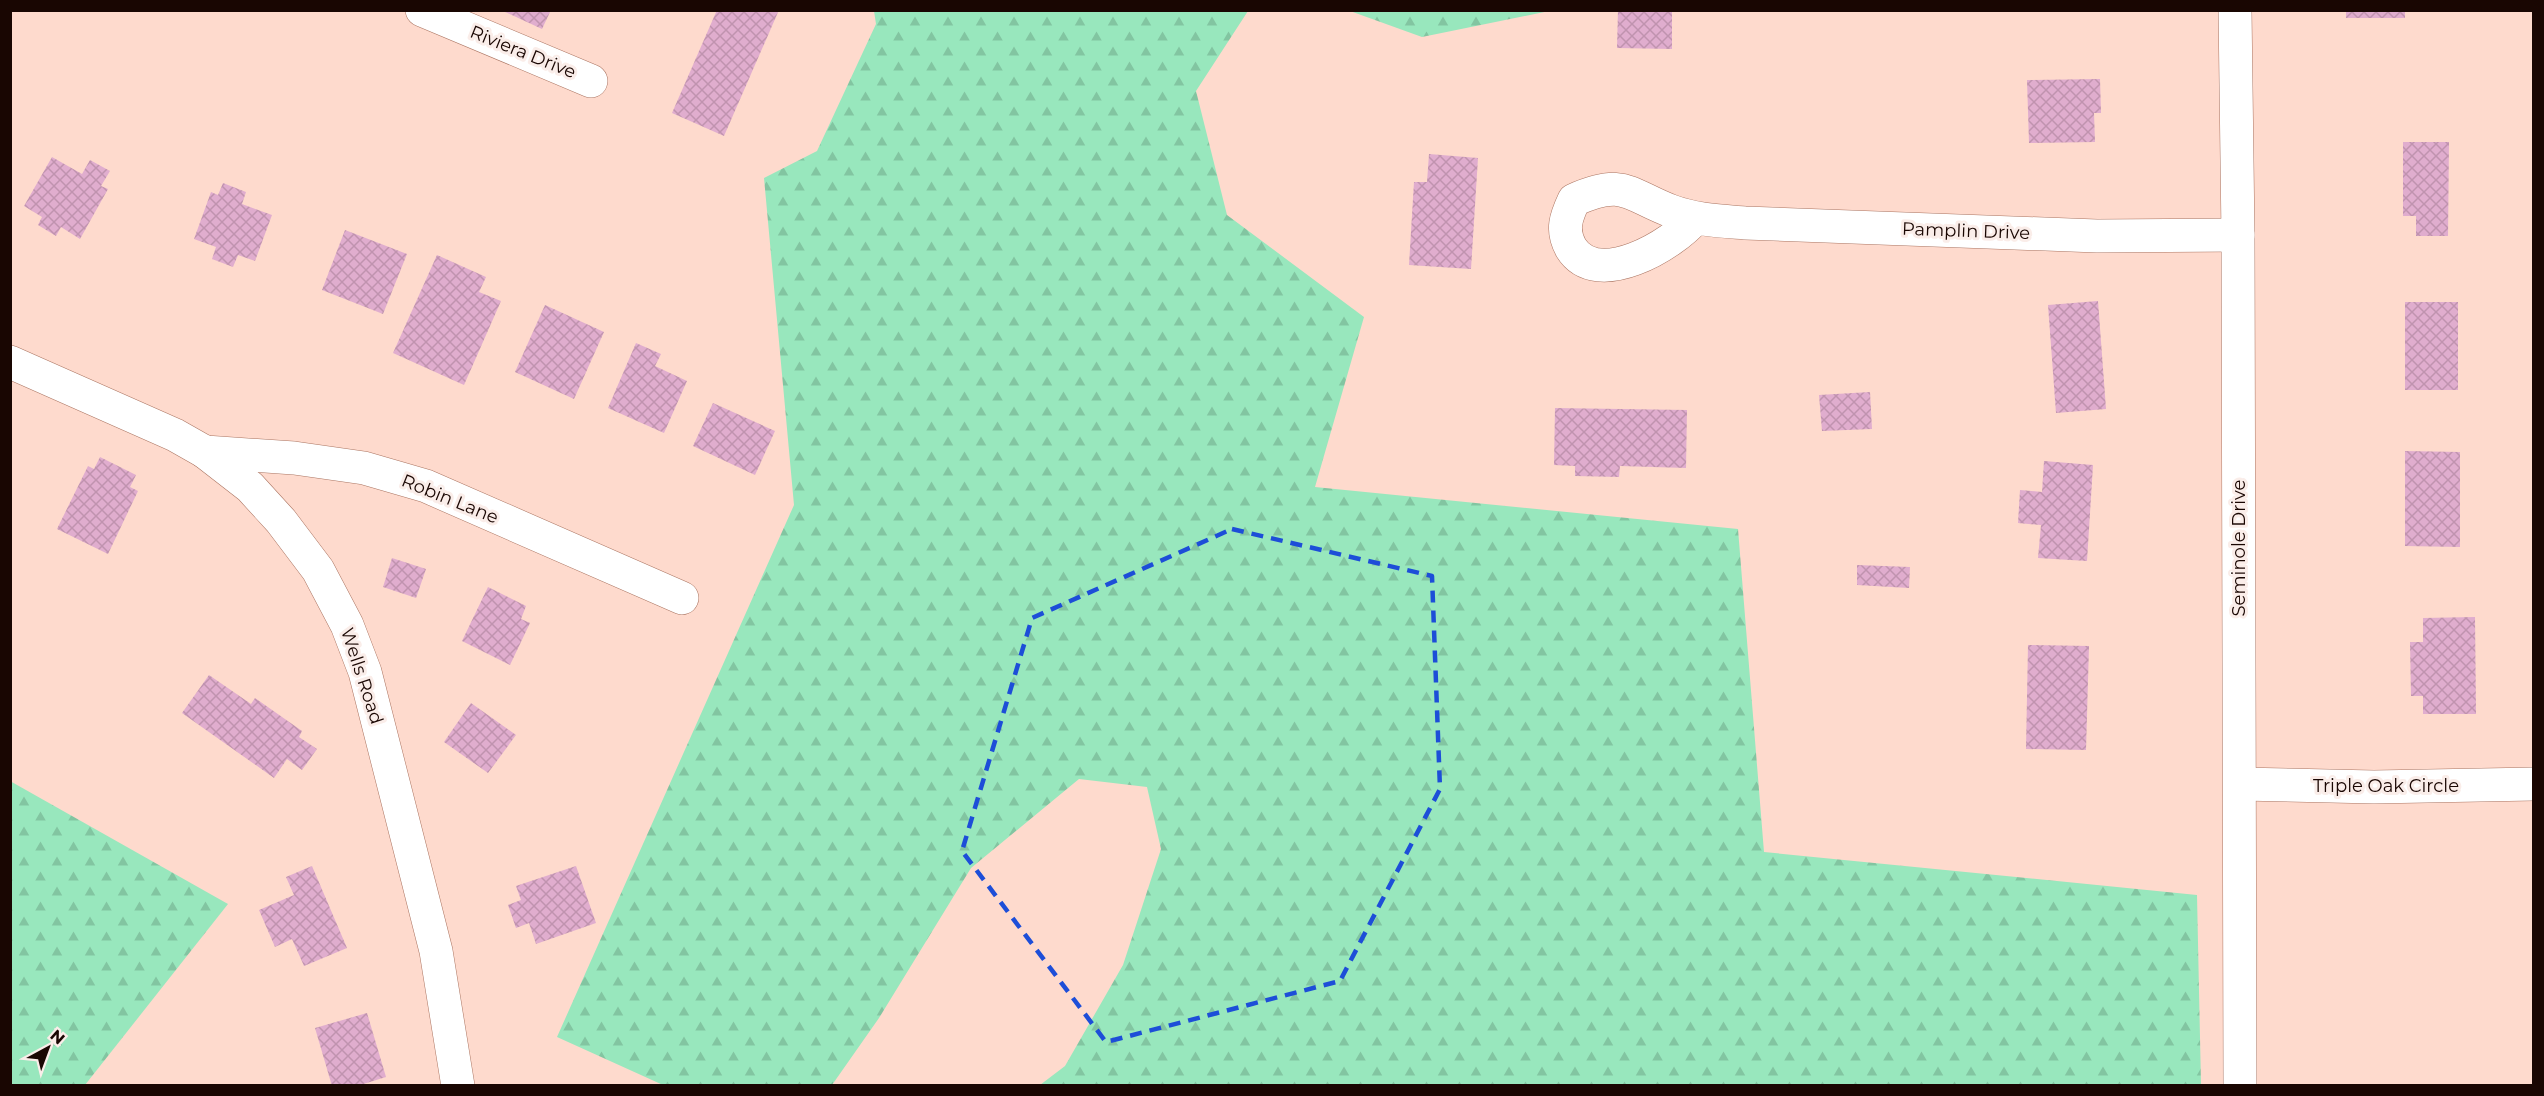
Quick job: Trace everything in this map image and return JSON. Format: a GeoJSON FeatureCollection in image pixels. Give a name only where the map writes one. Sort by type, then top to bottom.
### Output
{"type":"FeatureCollection","features":[{"type":"Feature","properties":{"kind":"street","name":"Riviera Drive"},"geometry":{"type":"LineString","coordinates":[[422,10],[591,81]]}},
{"type":"Feature","properties":{"kind":"street","name":"Seminole Drive"},"geometry":{"type":"LineString","coordinates":[[2235,10],[2238,235],[2240,1086]]}},
{"type":"Feature","properties":{"kind":"street","name":"Pamplin Drive"},"geometry":{"type":"LineString","coordinates":[[1695,218],[1745,223],[2097,236],[2238,235]]}},
{"type":"Feature","properties":{"kind":"street","name":"Wells Road"},"geometry":{"type":"LineString","coordinates":[[10,362],[175,435],[205,452],[250,487],[281,521],[318,570],[347,626],[364,672],[436,951],[458,1086]]}},
{"type":"Feature","properties":{"kind":"street","name":"Robin Lane"},"geometry":{"type":"LineString","coordinates":[[205,452],[294,458],[364,468],[426,486],[682,598]]}},
{"type":"Feature","properties":{"kind":"street","name":"Triple Oak Circle"},"geometry":{"type":"LineString","coordinates":[[2240,784],[2374,787],[2534,784]]}},
{"type":"Feature","properties":{"kind":"highlighted area"},"geometry":{"type":"Polygon","coordinates":[[[1232,529],[1432,576],[1440,789],[1340,981],[1106,1042],[962,851],[1032,618],[1232,529]]]}},
{"type":"Feature","properties":{"kind":"green space"},"geometry":{"type":"Polygon","coordinates":[[[1350,10],[1554,10],[1422,37],[1350,11],[1350,10]]]}},
{"type":"Feature","properties":{"kind":"green space"},"geometry":{"type":"Polygon","coordinates":[[[874,11],[1248,11],[1196,91],[1227,215],[1364,317],[1315,487],[1738,529],[1764,852],[2197,895],[2201,1085],[1040,1085],[1065,1066],[1123,965],[1161,849],[1147,787],[1079,779],[971,868],[879,1018],[832,1085],[663,1085],[557,1037],[794,505],[764,178],[817,151],[876,24],[874,11]]]}},
{"type":"Feature","properties":{"kind":"green space"},"geometry":{"type":"Polygon","coordinates":[[[10,781],[228,904],[85,1085],[11,1085],[10,781]]]}},
{"type":"Feature","properties":{"kind":"building"},"geometry":{"type":"Polygon","coordinates":[[[501,10],[551,10],[542,29],[501,10]]]}},
{"type":"Feature","properties":{"kind":"building"},"geometry":{"type":"Polygon","coordinates":[[[717,10],[779,10],[724,136],[672,113],[717,10]]]}},
{"type":"Feature","properties":{"kind":"building"},"geometry":{"type":"Polygon","coordinates":[[[1618,10],[1672,10],[1672,49],[1617,48],[1618,10]]]}},
{"type":"Feature","properties":{"kind":"building"},"geometry":{"type":"Polygon","coordinates":[[[2346,10],[2405,10],[2405,18],[2346,18],[2346,10]]]}},
{"type":"Feature","properties":{"kind":"building"},"geometry":{"type":"Polygon","coordinates":[[[2100,79],[2101,113],[2094,113],[2095,142],[2029,143],[2027,80],[2100,79]]]}},
{"type":"Feature","properties":{"kind":"building"},"geometry":{"type":"Polygon","coordinates":[[[2403,142],[2449,142],[2448,236],[2416,236],[2416,216],[2403,216],[2403,142]]]}},
{"type":"Feature","properties":{"kind":"building"},"geometry":{"type":"Polygon","coordinates":[[[1429,154],[1478,158],[1471,269],[1409,265],[1414,182],[1427,182],[1429,154]]]}},
{"type":"Feature","properties":{"kind":"building"},"geometry":{"type":"Polygon","coordinates":[[[52,157],[82,174],[90,160],[110,171],[101,186],[108,189],[80,239],[61,227],[56,236],[38,225],[42,217],[24,206],[52,157]]]}},
{"type":"Feature","properties":{"kind":"building"},"geometry":{"type":"Polygon","coordinates":[[[223,183],[246,192],[242,204],[272,215],[255,261],[238,255],[233,267],[212,259],[216,247],[194,239],[211,192],[218,195],[223,183]]]}},
{"type":"Feature","properties":{"kind":"building"},"geometry":{"type":"Polygon","coordinates":[[[345,230],[407,254],[383,314],[322,290],[345,230]]]}},
{"type":"Feature","properties":{"kind":"building"},"geometry":{"type":"Polygon","coordinates":[[[437,255],[486,277],[479,292],[501,301],[464,385],[393,353],[437,255]]]}},
{"type":"Feature","properties":{"kind":"building"},"geometry":{"type":"Polygon","coordinates":[[[2098,301],[2106,409],[2056,413],[2048,305],[2098,301]]]}},
{"type":"Feature","properties":{"kind":"building"},"geometry":{"type":"Polygon","coordinates":[[[2405,302],[2458,302],[2458,390],[2405,390],[2405,302]]]}},
{"type":"Feature","properties":{"kind":"building"},"geometry":{"type":"Polygon","coordinates":[[[545,305],[604,332],[574,399],[515,372],[545,305]]]}},
{"type":"Feature","properties":{"kind":"building"},"geometry":{"type":"Polygon","coordinates":[[[636,343],[661,354],[655,366],[687,381],[664,433],[608,408],[636,343]]]}},
{"type":"Feature","properties":{"kind":"building"},"geometry":{"type":"Polygon","coordinates":[[[1870,392],[1872,429],[1822,431],[1819,395],[1870,392]]]}},
{"type":"Feature","properties":{"kind":"building"},"geometry":{"type":"Polygon","coordinates":[[[713,403],[775,431],[755,475],[693,446],[713,403]]]}},
{"type":"Feature","properties":{"kind":"building"},"geometry":{"type":"Polygon","coordinates":[[[1555,408],[1687,410],[1686,468],[1620,466],[1619,477],[1575,476],[1575,466],[1554,465],[1555,408]]]}},
{"type":"Feature","properties":{"kind":"building"},"geometry":{"type":"Polygon","coordinates":[[[2405,451],[2460,452],[2460,547],[2405,546],[2405,451]]]}},
{"type":"Feature","properties":{"kind":"building"},"geometry":{"type":"Polygon","coordinates":[[[100,457],[136,475],[130,487],[138,491],[108,554],[57,529],[88,466],[94,469],[100,457]]]}},
{"type":"Feature","properties":{"kind":"building"},"geometry":{"type":"Polygon","coordinates":[[[2044,461],[2093,465],[2087,561],[2038,558],[2041,525],[2018,523],[2020,490],[2042,492],[2044,461]]]}},
{"type":"Feature","properties":{"kind":"building"},"geometry":{"type":"Polygon","coordinates":[[[392,558],[426,569],[416,598],[383,587],[392,558]]]}},
{"type":"Feature","properties":{"kind":"building"},"geometry":{"type":"Polygon","coordinates":[[[1857,565],[1910,567],[1909,588],[1857,585],[1857,565]]]}},
{"type":"Feature","properties":{"kind":"building"},"geometry":{"type":"Polygon","coordinates":[[[488,587],[526,606],[521,619],[530,623],[510,665],[462,641],[488,587]]]}},
{"type":"Feature","properties":{"kind":"building"},"geometry":{"type":"Polygon","coordinates":[[[2475,617],[2476,714],[2423,714],[2423,696],[2411,696],[2410,642],[2423,642],[2423,618],[2475,617]]]}},
{"type":"Feature","properties":{"kind":"building"},"geometry":{"type":"Polygon","coordinates":[[[2028,645],[2089,646],[2086,750],[2026,749],[2028,645]]]}},
{"type":"Feature","properties":{"kind":"building"},"geometry":{"type":"Polygon","coordinates":[[[209,675],[251,704],[255,698],[302,731],[299,737],[317,749],[302,770],[287,759],[274,778],[182,713],[209,675]]]}},
{"type":"Feature","properties":{"kind":"building"},"geometry":{"type":"Polygon","coordinates":[[[471,703],[516,735],[488,773],[444,742],[471,703]]]}},
{"type":"Feature","properties":{"kind":"building"},"geometry":{"type":"Polygon","coordinates":[[[312,866],[347,948],[304,966],[292,939],[275,947],[259,910],[294,895],[286,877],[312,866]]]}},
{"type":"Feature","properties":{"kind":"building"},"geometry":{"type":"Polygon","coordinates":[[[576,866],[596,923],[536,944],[529,923],[516,928],[508,905],[521,900],[516,886],[576,866]]]}},
{"type":"Feature","properties":{"kind":"building"},"geometry":{"type":"Polygon","coordinates":[[[367,1013],[386,1077],[357,1086],[332,1086],[315,1028],[367,1013]]]}}]}
